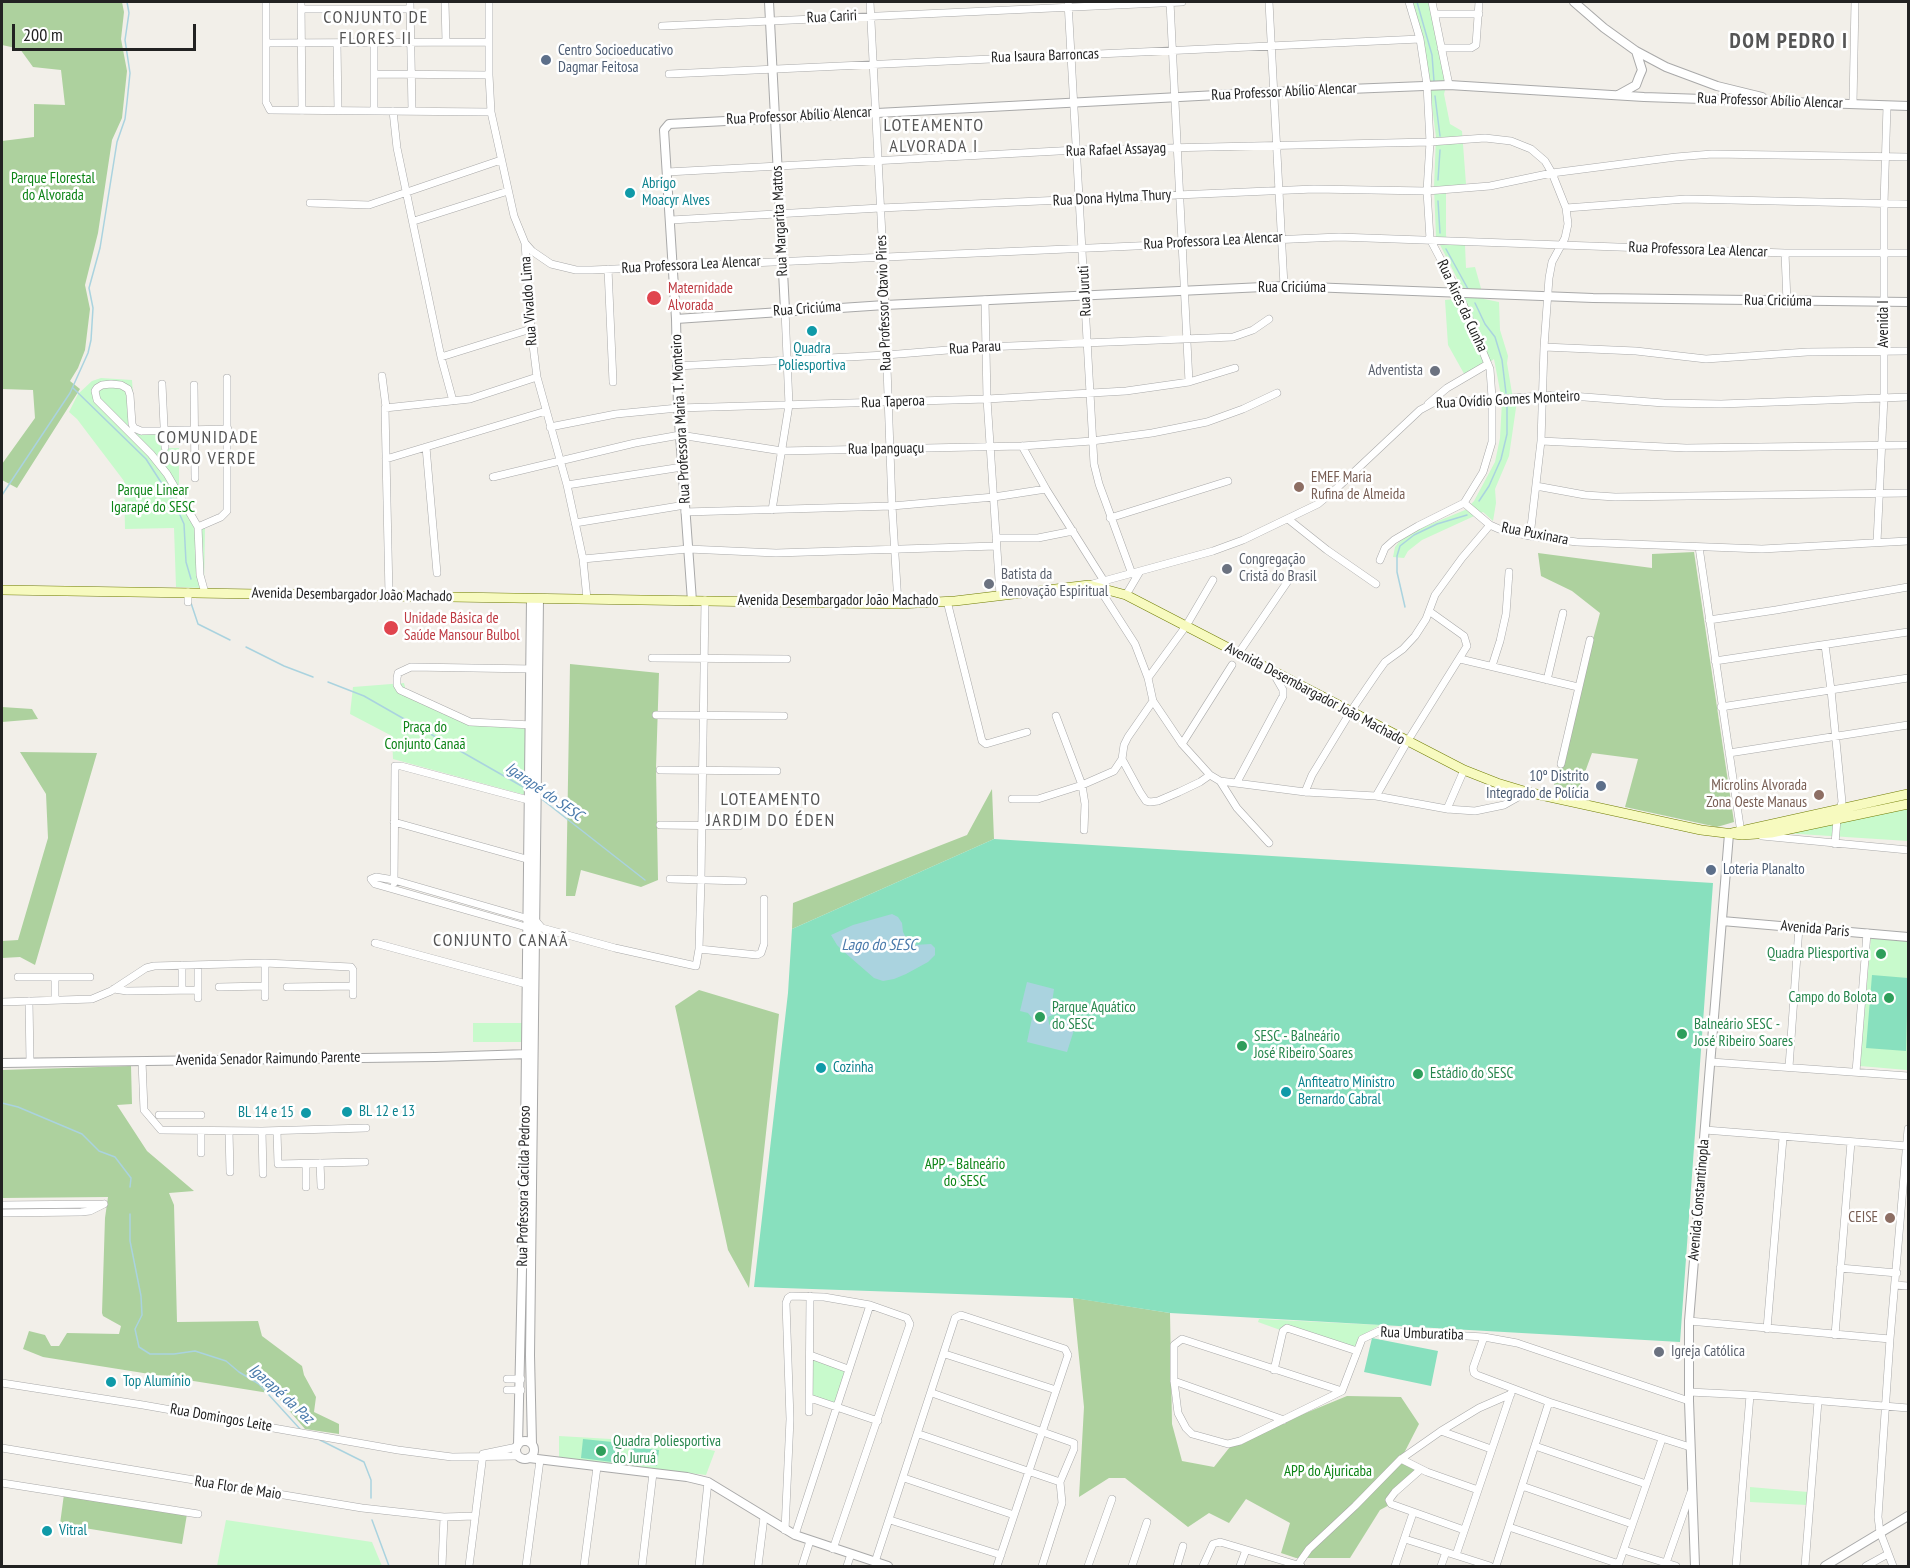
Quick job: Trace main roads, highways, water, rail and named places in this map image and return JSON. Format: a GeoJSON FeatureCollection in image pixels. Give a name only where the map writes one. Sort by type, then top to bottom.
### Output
{"type":"FeatureCollection","features":[{"type":"Feature","properties":{"kind":"main road","name":"Avenida Desembargador João Machado"},"geometry":{"type":"LineString","coordinates":[[2,590],[188,597],[205,592],[898,604],[947,602],[1097,585],[1126,595],[1464,770],[1527,792],[1729,834],[1908,794]]}},
{"type":"Feature","properties":{"kind":"main road","name":"Avenida Desembargador João Machado"},"geometry":{"type":"LineString","coordinates":[[1741,833],[1756,836],[1908,804]]}},
{"type":"Feature","properties":{"kind":"water","name":"Lago do SESC"},"geometry":{"type":"Polygon","coordinates":[[[892,914],[902,923],[907,940],[914,945],[931,944],[935,948],[935,955],[928,962],[906,974],[883,981],[874,978],[843,951],[831,935],[853,925],[892,914]]]}},
{"type":"Feature","properties":{"kind":"water","name":"Parque Aquático do SESC"},"geometry":{"type":"Polygon","coordinates":[[[1027,982],[1054,989],[1052,1003],[1059,1006],[1057,1013],[1048,1017],[1049,1024],[1052,1028],[1067,1021],[1074,1030],[1067,1052],[1027,1042],[1032,1018],[1028,1013],[1020,1011],[1027,982]]]}},
{"type":"Feature","properties":{"kind":"waterway"},"geometry":{"type":"LineString","coordinates":[[2,495],[70,393],[88,353],[93,308],[89,288],[100,248],[117,142],[125,119],[127,102],[130,73],[125,40],[129,13],[127,2]]}},
{"type":"Feature","properties":{"kind":"waterway"},"geometry":{"type":"LineString","coordinates":[[1417,2],[1432,55],[1434,81]]}},
{"type":"Feature","properties":{"kind":"waterway"},"geometry":{"type":"LineString","coordinates":[[1435,96],[1440,136]]}},
{"type":"Feature","properties":{"kind":"waterway"},"geometry":{"type":"LineString","coordinates":[[1438,180],[1440,150]]}},
{"type":"Feature","properties":{"kind":"waterway"},"geometry":{"type":"LineString","coordinates":[[1438,201],[1440,233]]}},
{"type":"Feature","properties":{"kind":"waterway"},"geometry":{"type":"LineString","coordinates":[[1446,249],[1468,289]]}},
{"type":"Feature","properties":{"kind":"waterway"},"geometry":{"type":"LineString","coordinates":[[1475,303],[1485,324],[1495,337],[1502,360],[1506,393]]}},
{"type":"Feature","properties":{"kind":"waterway","name":"Igarapé do SESC"},"geometry":{"type":"LineString","coordinates":[[73,388],[146,459],[175,504],[184,524],[186,562],[191,579]]}},
{"type":"Feature","properties":{"kind":"waterway"},"geometry":{"type":"LineString","coordinates":[[1479,501],[1489,486],[1501,459],[1507,434],[1507,401]]}},
{"type":"Feature","properties":{"kind":"waterway"},"geometry":{"type":"LineString","coordinates":[[1405,607],[1397,572],[1397,556],[1400,546],[1414,535],[1437,524],[1467,515]]}},
{"type":"Feature","properties":{"kind":"waterway","name":"Igarapé do SESC"},"geometry":{"type":"LineString","coordinates":[[191,603],[198,624],[230,640]]}},
{"type":"Feature","properties":{"kind":"waterway","name":"Igarapé do SESC"},"geometry":{"type":"LineString","coordinates":[[246,647],[284,666],[313,677]]}},
{"type":"Feature","properties":{"kind":"waterway","name":"Igarapé do SESC"},"geometry":{"type":"LineString","coordinates":[[328,682],[364,696],[525,788]]}},
{"type":"Feature","properties":{"kind":"waterway","name":"Igarapé do SESC"},"geometry":{"type":"LineString","coordinates":[[539,797],[645,880]]}},
{"type":"Feature","properties":{"kind":"waterway","name":"Igarapé da Paz"},"geometry":{"type":"LineString","coordinates":[[2,1103],[18,1107],[82,1134],[99,1151],[115,1157],[131,1178],[130,1187]]}},
{"type":"Feature","properties":{"kind":"waterway","name":"Igarapé da Paz"},"geometry":{"type":"LineString","coordinates":[[130,1214],[130,1241],[141,1296],[142,1315],[135,1329],[139,1347],[150,1354],[195,1351],[226,1361],[259,1384],[300,1429]]}},
{"type":"Feature","properties":{"kind":"waterway","name":"Igarapé da Paz"},"geometry":{"type":"LineString","coordinates":[[320,1440],[364,1462],[371,1480],[371,1498]]}},
{"type":"Feature","properties":{"kind":"waterway","name":"Igarapé da Paz"},"geometry":{"type":"LineString","coordinates":[[372,1520],[389,1566]]}},
{"type":"Feature","properties":{"kind":"place","name":"Centro Socioeducativo Dagmar Feitosa"},"geometry":{"type":"Point","coordinates":[546,60]}},
{"type":"Feature","properties":{"kind":"place","name":"Abrigo Moacyr Alves"},"geometry":{"type":"Point","coordinates":[630,193]}},
{"type":"Feature","properties":{"kind":"place","name":"Maternidade Alvorada"},"geometry":{"type":"Point","coordinates":[654,298]}},
{"type":"Feature","properties":{"kind":"place","name":"Quadra Poliesportiva"},"geometry":{"type":"Point","coordinates":[812,331]}},
{"type":"Feature","properties":{"kind":"place","name":"Adventista"},"geometry":{"type":"Point","coordinates":[1435,371]}},
{"type":"Feature","properties":{"kind":"place","name":"EMEF Maria Rufina de Almeida"},"geometry":{"type":"Point","coordinates":[1299,487]}},
{"type":"Feature","properties":{"kind":"place","name":"Congregação Cristã do Brasil"},"geometry":{"type":"Point","coordinates":[1227,569]}},
{"type":"Feature","properties":{"kind":"place","name":"Batista da Renovação Espiritual"},"geometry":{"type":"Point","coordinates":[989,584]}},
{"type":"Feature","properties":{"kind":"place","name":"Unidade Básica de Saúde Mansour Bulbol"},"geometry":{"type":"Point","coordinates":[391,628]}},
{"type":"Feature","properties":{"kind":"place","name":"10º Distrito Integrado de Polícia"},"geometry":{"type":"Point","coordinates":[1601,786]}},
{"type":"Feature","properties":{"kind":"place","name":"Microlins Alvorada Zona Oeste Manaus"},"geometry":{"type":"Point","coordinates":[1819,795]}},
{"type":"Feature","properties":{"kind":"place","name":"Loteria Planalto"},"geometry":{"type":"Point","coordinates":[1711,870]}},
{"type":"Feature","properties":{"kind":"place","name":"Quadra Pliesportiva"},"geometry":{"type":"Point","coordinates":[1881,954]}},
{"type":"Feature","properties":{"kind":"place","name":"Campo do Bolota"},"geometry":{"type":"Point","coordinates":[1889,998]}},
{"type":"Feature","properties":{"kind":"place","name":"Parque Aquático do SESC"},"geometry":{"type":"Point","coordinates":[1040,1017]}},
{"type":"Feature","properties":{"kind":"place","name":"Balneário SESC - José Ribeiro Soares"},"geometry":{"type":"Point","coordinates":[1682,1034]}},
{"type":"Feature","properties":{"kind":"place","name":"SESC - Balneário José Ribeiro Soares"},"geometry":{"type":"Point","coordinates":[1242,1046]}},
{"type":"Feature","properties":{"kind":"place","name":"Cozinha"},"geometry":{"type":"Point","coordinates":[821,1068]}},
{"type":"Feature","properties":{"kind":"place","name":"Estádio do SESC"},"geometry":{"type":"Point","coordinates":[1418,1074]}},
{"type":"Feature","properties":{"kind":"place","name":"Anfiteatro Ministro Bernardo Cabral"},"geometry":{"type":"Point","coordinates":[1286,1092]}},
{"type":"Feature","properties":{"kind":"place","name":"BL 12 e 13"},"geometry":{"type":"Point","coordinates":[347,1112]}},
{"type":"Feature","properties":{"kind":"place","name":"BL 14 e 15"},"geometry":{"type":"Point","coordinates":[306,1113]}},
{"type":"Feature","properties":{"kind":"place","name":"CEISE"},"geometry":{"type":"Point","coordinates":[1890,1218]}},
{"type":"Feature","properties":{"kind":"place","name":"Igreja Católica"},"geometry":{"type":"Point","coordinates":[1659,1352]}},
{"type":"Feature","properties":{"kind":"place","name":"Top Alumínio"},"geometry":{"type":"Point","coordinates":[111,1382]}},
{"type":"Feature","properties":{"kind":"place","name":"Quadra Poliesportiva do Juruá"},"geometry":{"type":"Point","coordinates":[601,1451]}},
{"type":"Feature","properties":{"kind":"place","name":"Vitral"},"geometry":{"type":"Point","coordinates":[47,1531]}},
{"type":"Feature","properties":{"kind":"district","name":"CONJUNTO DE FLORES II"},"geometry":{"type":"Point","coordinates":[376,28]}},
{"type":"Feature","properties":{"kind":"district","name":"DOM PEDRO I"},"geometry":{"type":"Point","coordinates":[1789,42]}},
{"type":"Feature","properties":{"kind":"district","name":"LOTEAMENTO ALVORADA I"},"geometry":{"type":"Point","coordinates":[934,136]}},
{"type":"Feature","properties":{"kind":"district","name":"COMUNIDADE OURO VERDE"},"geometry":{"type":"Point","coordinates":[208,448]}},
{"type":"Feature","properties":{"kind":"district","name":"LOTEAMENTO JARDIM DO ÉDEN"},"geometry":{"type":"Point","coordinates":[771,810]}},
{"type":"Feature","properties":{"kind":"district","name":"CONJUNTO CANAÃ"},"geometry":{"type":"Point","coordinates":[501,941]}},
{"type":"Feature","properties":{"kind":"park label","name":"Parque Florestal do Alvorada"},"geometry":{"type":"Point","coordinates":[53,188]}},
{"type":"Feature","properties":{"kind":"park label","name":"Parque Linear Igarapé do SESC"},"geometry":{"type":"Point","coordinates":[153,500]}},
{"type":"Feature","properties":{"kind":"park label","name":"Praça do Conjunto Canaã"},"geometry":{"type":"Point","coordinates":[425,736]}},
{"type":"Feature","properties":{"kind":"park label","name":"APP - Balneário do SESC"},"geometry":{"type":"Point","coordinates":[965,1174]}},
{"type":"Feature","properties":{"kind":"park label","name":"APP do Ajuricaba"},"geometry":{"type":"Point","coordinates":[1328,1472]}}]}
